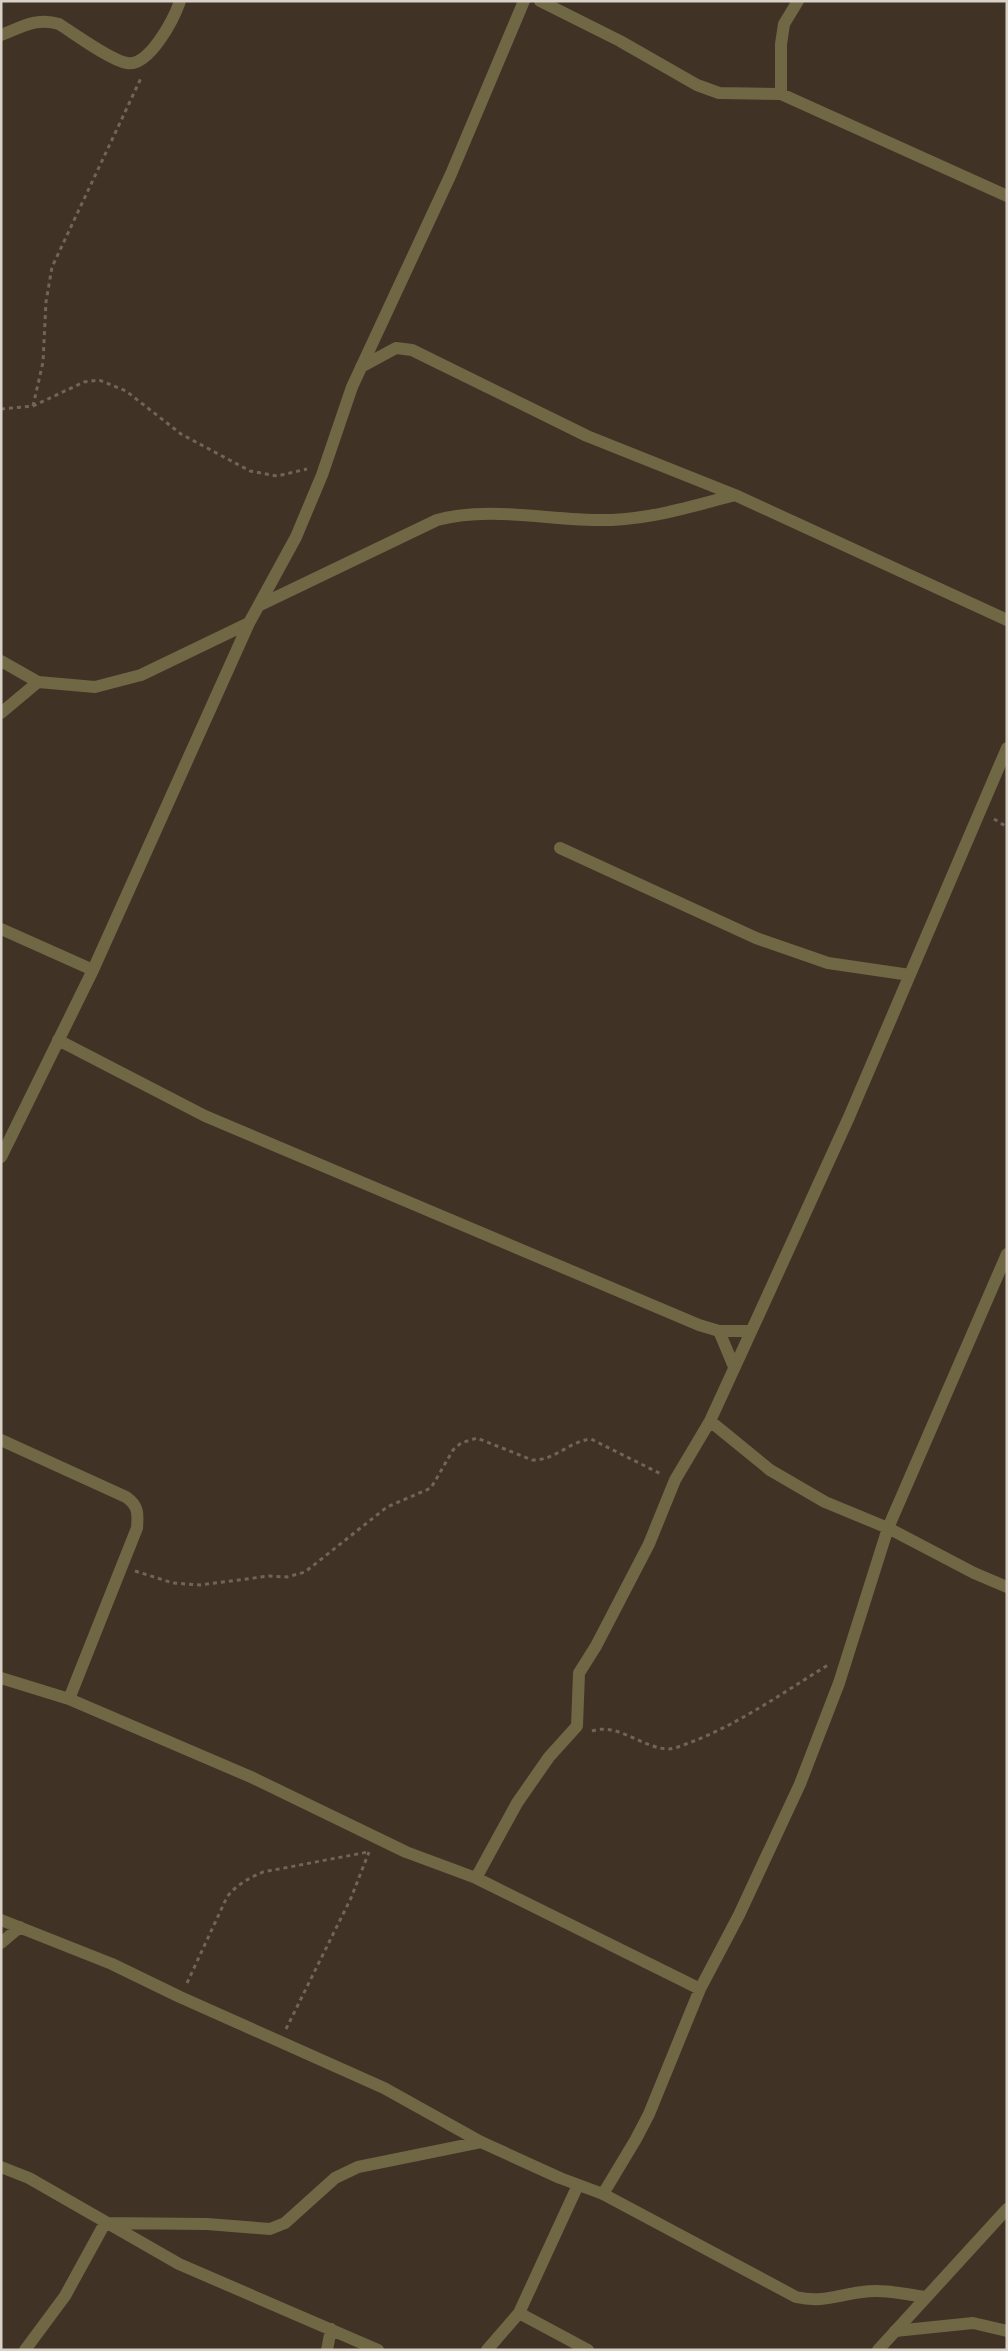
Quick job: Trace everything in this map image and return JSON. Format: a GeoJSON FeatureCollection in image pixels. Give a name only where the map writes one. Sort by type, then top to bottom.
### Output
{"type":"FeatureCollection","features":[{"type":"Feature","properties":{"kind":"street"},"geometry":{"type":"LineString","coordinates":[[1,35],[40,20],[49,21],[59,24],[116,59],[126,63],[134,63],[143,59],[158,43],[180,1]]}},
{"type":"Feature","properties":{"kind":"street"},"geometry":{"type":"LineString","coordinates":[[2,1151],[93,970],[249,623],[296,537],[329,456],[352,387],[451,174],[524,1]]}},
{"type":"Feature","properties":{"kind":"street"},"geometry":{"type":"LineString","coordinates":[[540,1],[620,41],[697,85],[720,93],[781,94],[1007,196]]}},
{"type":"Feature","properties":{"kind":"street"},"geometry":{"type":"LineString","coordinates":[[781,94],[781,44],[784,24],[798,1]]}},
{"type":"Feature","properties":{"kind":"street"},"geometry":{"type":"LineString","coordinates":[[361,367],[396,348],[412,350],[587,436],[735,495],[1007,620]]}},
{"type":"Feature","properties":{"kind":"street"},"geometry":{"type":"LineString","coordinates":[[260,604],[437,520],[460,514],[612,520],[653,516],[735,495]]}},
{"type":"Feature","properties":{"kind":"street"},"geometry":{"type":"LineString","coordinates":[[1,661],[38,682],[95,687],[141,675],[249,623]]}},
{"type":"Feature","properties":{"kind":"street"},"geometry":{"type":"LineString","coordinates":[[1,713],[38,682]]}},
{"type":"Feature","properties":{"kind":"street"},"geometry":{"type":"LineString","coordinates":[[476,1878],[517,1803],[549,1757],[577,1726],[579,1673],[596,1646],[649,1544],[675,1480],[710,1420],[849,1117],[1007,748]]}},
{"type":"Feature","properties":{"kind":"street"},"geometry":{"type":"LineString","coordinates":[[560,848],[756,938],[828,964],[910,975]]}},
{"type":"Feature","properties":{"kind":"street"},"geometry":{"type":"LineString","coordinates":[[1,929],[93,970]]}},
{"type":"Feature","properties":{"kind":"street"},"geometry":{"type":"LineString","coordinates":[[58,1040],[205,1116],[699,1325],[719,1331],[751,1331]]}},
{"type":"Feature","properties":{"kind":"street"},"geometry":{"type":"LineString","coordinates":[[603,2194],[649,2114],[700,1989],[739,1915],[800,1784],[848,1654],[888,1528],[1007,1254]]}},
{"type":"Feature","properties":{"kind":"street"},"geometry":{"type":"LineString","coordinates":[[719,1331],[734,1367]]}},
{"type":"Feature","properties":{"kind":"street"},"geometry":{"type":"LineString","coordinates":[[710,1420],[770,1470],[825,1502],[888,1528],[974,1573],[1007,1587]]}},
{"type":"Feature","properties":{"kind":"street"},"geometry":{"type":"LineString","coordinates":[[1,1440],[136,1503],[138,1528],[69,1698]]}},
{"type":"Feature","properties":{"kind":"street"},"geometry":{"type":"LineString","coordinates":[[1,1678],[69,1698],[251,1777],[406,1852],[476,1878],[700,1989]]}},
{"type":"Feature","properties":{"kind":"street"},"geometry":{"type":"LineString","coordinates":[[1,1920],[112,1964],[180,1997],[384,2088],[481,2142],[578,2185],[603,2194],[796,2297],[813,2301],[885,2290],[925,2297]]}},
{"type":"Feature","properties":{"kind":"street"},"geometry":{"type":"LineString","coordinates":[[1,1943],[20,1927]]}},
{"type":"Feature","properties":{"kind":"street"},"geometry":{"type":"LineString","coordinates":[[105,2223],[207,2224],[270,2228],[285,2223],[335,2178],[345,2172],[358,2167],[481,2142]]}},
{"type":"Feature","properties":{"kind":"street"},"geometry":{"type":"LineString","coordinates":[[1,2167],[29,2178],[179,2264],[378,2350]]}},
{"type":"Feature","properties":{"kind":"street"},"geometry":{"type":"LineString","coordinates":[[487,2350],[519,2313],[578,2185]]}},
{"type":"Feature","properties":{"kind":"street"},"geometry":{"type":"LineString","coordinates":[[878,2350],[1007,2209]]}},
{"type":"Feature","properties":{"kind":"street"},"geometry":{"type":"LineString","coordinates":[[25,2350],[65,2296],[105,2223]]}},
{"type":"Feature","properties":{"kind":"street"},"geometry":{"type":"LineString","coordinates":[[519,2313],[588,2350]]}},
{"type":"Feature","properties":{"kind":"street"},"geometry":{"type":"LineString","coordinates":[[895,2331],[973,2323],[1007,2331]]}},
{"type":"Feature","properties":{"kind":"street"},"geometry":{"type":"LineString","coordinates":[[327,2350],[332,2329]]}},
{"type":"Feature","properties":{"kind":"path"},"geometry":{"type":"LineString","coordinates":[[33,406],[43,362],[46,302],[52,267],[145,70]]}},
{"type":"Feature","properties":{"kind":"path"},"geometry":{"type":"LineString","coordinates":[[1,409],[33,406],[84,382],[99,380],[126,391],[181,434],[250,471],[276,476],[304,471],[329,456]]}},
{"type":"Feature","properties":{"kind":"path"},"geometry":{"type":"LineString","coordinates":[[122,1567],[173,1583],[200,1585],[269,1576],[287,1577],[306,1572],[387,1507],[431,1488],[453,1450],[460,1443],[477,1438],[532,1460],[541,1460],[581,1440],[591,1439],[675,1480]]}},
{"type":"Feature","properties":{"kind":"path"},"geometry":{"type":"LineString","coordinates":[[586,1734],[595,1730],[610,1730],[654,1746],[668,1749],[678,1747],[722,1730],[848,1654]]}},
{"type":"Feature","properties":{"kind":"path"},"geometry":{"type":"LineString","coordinates":[[180,1997],[232,1890],[249,1878],[263,1872],[369,1852],[378,1852]]}},
{"type":"Feature","properties":{"kind":"path"},"geometry":{"type":"LineString","coordinates":[[280,2041],[350,1898],[369,1852]]}}]}
